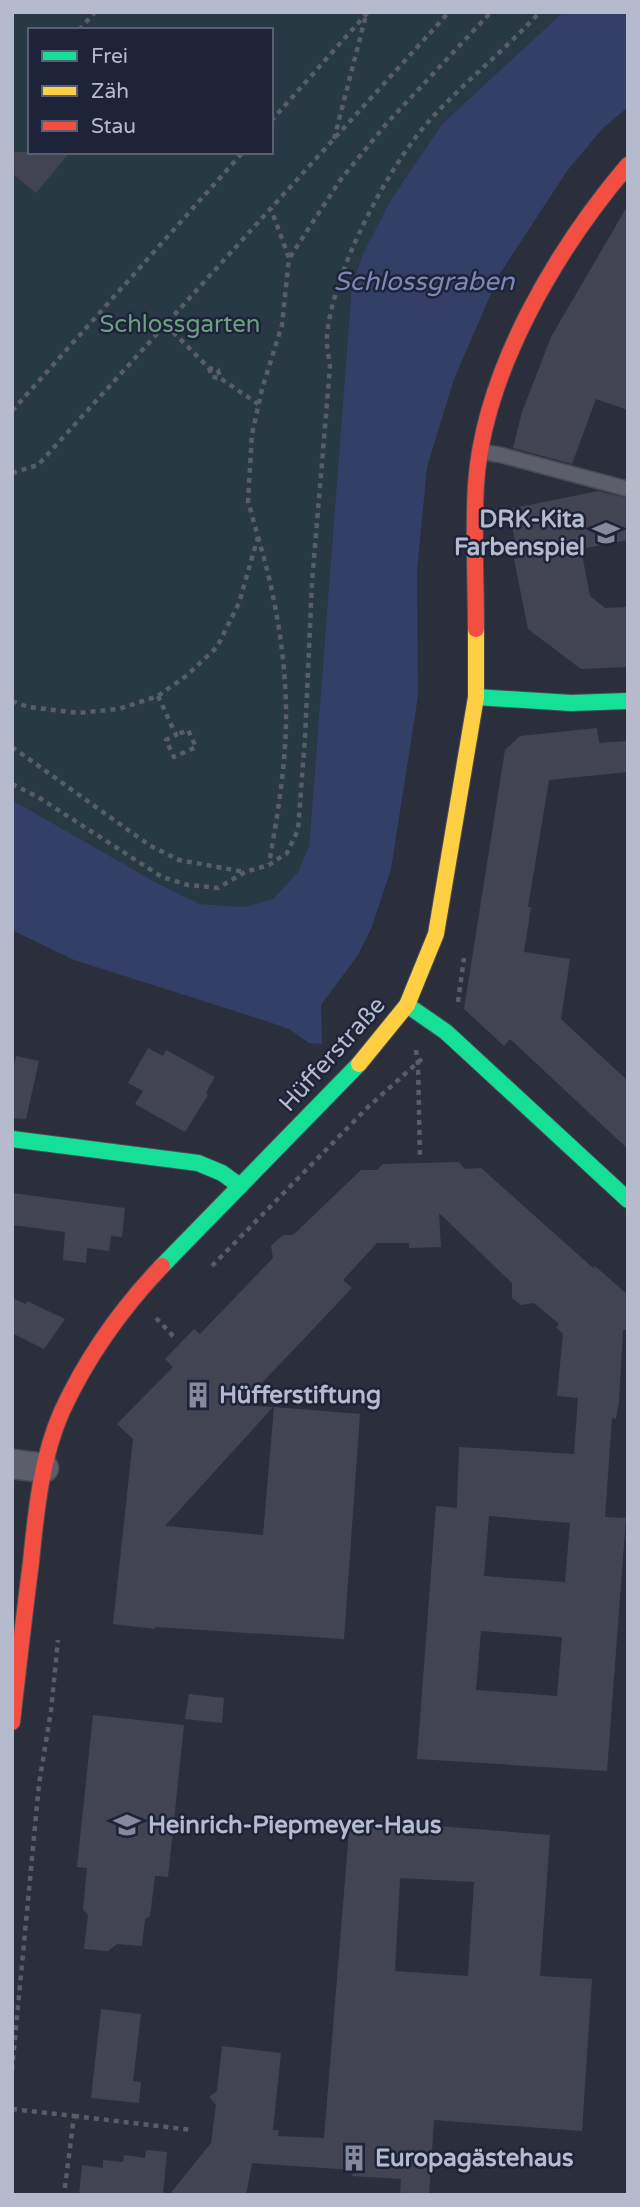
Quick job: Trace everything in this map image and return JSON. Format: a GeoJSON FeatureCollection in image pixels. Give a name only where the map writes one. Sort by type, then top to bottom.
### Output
{"type":"FeatureCollection","features":[{"type":"Feature","properties":{"kind":"street","name":"Hüfferstraße"},"geometry":{"type":"LineString","coordinates":[[12,1723],[44,1468],[61,1413],[92,1354],[134,1295],[372,1050],[407,1005],[436,934],[476,697],[476,484],[479,452],[500,382],[540,294],[596,203],[628,165]]}},
{"type":"Feature","properties":{"kind":"street"},"geometry":{"type":"LineString","coordinates":[[476,697],[529,703],[595,704],[628,701]]}},
{"type":"Feature","properties":{"kind":"street"},"geometry":{"type":"LineString","coordinates":[[407,1005],[446,1032],[628,1200]]}},
{"type":"Feature","properties":{"kind":"street"},"geometry":{"type":"LineString","coordinates":[[12,1139],[198,1163],[222,1173],[240,1186]]}},
{"type":"Feature","properties":{"kind":"street"},"geometry":{"type":"LineString","coordinates":[[12,1464],[44,1468]]}},
{"type":"Feature","properties":{"kind":"lane"},"geometry":{"type":"LineString","coordinates":[[479,452],[501,455],[628,489]]}},
{"type":"Feature","properties":{"kind":"path"},"geometry":{"type":"LineString","coordinates":[[81,28],[94,12]]}},
{"type":"Feature","properties":{"kind":"path"},"geometry":{"type":"LineString","coordinates":[[12,473],[38,465],[449,12]]}},
{"type":"Feature","properties":{"kind":"path"},"geometry":{"type":"LineString","coordinates":[[289,258],[341,179],[379,132],[491,12]]}},
{"type":"Feature","properties":{"kind":"path"},"geometry":{"type":"LineString","coordinates":[[12,784],[38,797],[162,877],[188,885],[218,888],[246,872],[269,865],[287,853],[298,830],[312,582],[330,367],[327,337],[344,267],[389,174],[410,143],[430,119],[540,12]]}},
{"type":"Feature","properties":{"kind":"path"},"geometry":{"type":"LineString","coordinates":[[334,139],[367,13]]}},
{"type":"Feature","properties":{"kind":"path"},"geometry":{"type":"LineString","coordinates":[[273,119],[367,13]]}},
{"type":"Feature","properties":{"kind":"path"},"geometry":{"type":"LineString","coordinates":[[12,411],[241,154]]}},
{"type":"Feature","properties":{"kind":"path"},"geometry":{"type":"LineString","coordinates":[[269,865],[281,790],[286,723],[283,662],[271,581],[248,501],[252,434],[258,404],[282,325],[289,258],[271,209]]}},
{"type":"Feature","properties":{"kind":"path"},"geometry":{"type":"LineString","coordinates":[[166,325],[209,368],[218,370],[220,377],[258,404]]}},
{"type":"Feature","properties":{"kind":"path"},"geometry":{"type":"LineString","coordinates":[[12,701],[28,708],[79,713],[119,709],[158,696],[186,676],[216,646],[239,603],[258,537]]}},
{"type":"Feature","properties":{"kind":"path"},"geometry":{"type":"LineString","coordinates":[[158,696],[176,735]]}},
{"type":"Feature","properties":{"kind":"path"},"geometry":{"type":"LineString","coordinates":[[188,730],[196,747],[174,757],[166,740],[176,735],[188,730]]}},
{"type":"Feature","properties":{"kind":"path"},"geometry":{"type":"LineString","coordinates":[[12,747],[149,845],[179,860],[246,872]]}},
{"type":"Feature","properties":{"kind":"path"},"geometry":{"type":"LineString","coordinates":[[407,1005],[418,1063],[420,1158]]}},
{"type":"Feature","properties":{"kind":"path"},"geometry":{"type":"LineString","coordinates":[[12,2109],[192,2130]]}},
{"type":"Feature","properties":{"kind":"path"},"geometry":{"type":"LineString","coordinates":[[64,2195],[74,2116]]}},
{"type":"Feature","properties":{"kind":"green space","name":"Schlossgarten"},"geometry":{"type":"Polygon","coordinates":[[[12,12],[563,12],[442,124],[390,201],[363,254],[352,284],[309,846],[298,872],[273,899],[244,907],[200,904],[157,883],[12,800],[12,12]]]}},
{"type":"Feature","properties":{"kind":"water","name":"Schlossgraben"},"geometry":{"type":"Polygon","coordinates":[[[563,12],[628,12],[628,107],[602,129],[567,171],[499,275],[454,379],[427,467],[417,571],[418,696],[391,869],[371,929],[358,955],[321,1005],[322,1044],[309,1043],[289,1029],[263,1020],[74,960],[12,930],[12,800],[157,883],[200,904],[244,907],[273,899],[298,872],[309,846],[352,284],[363,254],[390,201],[442,124],[563,12]]]}},
{"type":"Feature","properties":{"kind":"building"},"geometry":{"type":"Polygon","coordinates":[[[12,152],[68,154],[36,193],[12,173],[12,152]]]}},
{"type":"Feature","properties":{"kind":"building"},"geometry":{"type":"Polygon","coordinates":[[[628,205],[628,410],[596,399],[572,464],[513,448],[522,412],[551,337],[628,205]]]}},
{"type":"Feature","properties":{"kind":"building"},"geometry":{"type":"Polygon","coordinates":[[[598,491],[628,498],[628,540],[581,549],[590,596],[605,608],[628,607],[628,667],[581,669],[528,629],[514,559],[518,558],[509,509],[598,491]]]}},
{"type":"Feature","properties":{"kind":"building"},"geometry":{"type":"Polygon","coordinates":[[[597,728],[599,743],[628,741],[628,772],[549,780],[528,907],[531,907],[524,952],[570,959],[561,1019],[628,1081],[628,1149],[510,1039],[504,1046],[464,1009],[505,750],[520,736],[597,728]]]}},
{"type":"Feature","properties":{"kind":"building"},"geometry":{"type":"Polygon","coordinates":[[[148,1048],[163,1056],[166,1050],[215,1077],[206,1093],[208,1095],[185,1132],[135,1104],[143,1091],[128,1083],[148,1048]]]}},
{"type":"Feature","properties":{"kind":"building"},"geometry":{"type":"Polygon","coordinates":[[[16,1056],[39,1061],[26,1119],[12,1118],[12,1074],[16,1056]]]}},
{"type":"Feature","properties":{"kind":"building"},"geometry":{"type":"Polygon","coordinates":[[[459,1162],[465,1169],[481,1168],[593,1268],[595,1266],[628,1295],[628,1330],[623,1330],[619,1401],[616,1419],[612,1418],[605,1517],[626,1518],[607,1771],[417,1759],[436,1506],[457,1508],[459,1447],[574,1454],[578,1398],[557,1396],[563,1334],[556,1327],[559,1324],[534,1303],[521,1305],[512,1298],[512,1283],[439,1213],[441,1247],[409,1248],[409,1243],[377,1243],[343,1280],[352,1288],[241,1405],[273,1407],[165,1526],[263,1535],[274,1407],[360,1414],[344,1639],[155,1629],[113,1624],[133,1439],[117,1424],[173,1367],[165,1359],[194,1329],[200,1334],[273,1258],[271,1246],[283,1235],[293,1235],[361,1170],[377,1170],[383,1164],[459,1162]],[[489,1516],[484,1576],[565,1582],[570,1523],[489,1516]],[[481,1631],[476,1690],[557,1696],[562,1637],[481,1631]]]}},
{"type":"Feature","properties":{"kind":"building"},"geometry":{"type":"Polygon","coordinates":[[[12,1193],[125,1208],[122,1237],[111,1236],[109,1251],[87,1248],[86,1263],[63,1260],[65,1232],[12,1225],[12,1193]]]}},
{"type":"Feature","properties":{"kind":"building"},"geometry":{"type":"Polygon","coordinates":[[[12,1298],[26,1304],[27,1301],[65,1319],[44,1349],[12,1333],[12,1298]]]}},
{"type":"Feature","properties":{"kind":"building"},"geometry":{"type":"Polygon","coordinates":[[[189,1694],[224,1698],[222,1723],[185,1719],[189,1694]]]}},
{"type":"Feature","properties":{"kind":"building","name":"Heinrich-Piepmeyer-Haus"},"geometry":{"type":"Polygon","coordinates":[[[93,1715],[184,1725],[168,1877],[155,1876],[150,1916],[145,1919],[142,1946],[117,1944],[108,1951],[84,1949],[88,1915],[83,1909],[87,1868],[77,1867],[93,1715]]]}},
{"type":"Feature","properties":{"kind":"building"},"geometry":{"type":"Polygon","coordinates":[[[350,1819],[550,1835],[540,1976],[592,1979],[582,2131],[434,2120],[429,2195],[400,2195],[401,2179],[352,2176],[353,2170],[252,2163],[246,2195],[169,2195],[211,2143],[216,2105],[209,2097],[217,2091],[222,2046],[281,2053],[273,2130],[279,2130],[278,2136],[324,2138],[350,1819]],[[400,1878],[395,1971],[468,1976],[474,1882],[400,1878]]]}},
{"type":"Feature","properties":{"kind":"building"},"geometry":{"type":"Polygon","coordinates":[[[101,2009],[141,2014],[133,2081],[141,2082],[139,2103],[91,2098],[101,2009]]]}},
{"type":"Feature","properties":{"kind":"building"},"geometry":{"type":"Polygon","coordinates":[[[146,2150],[167,2152],[163,2195],[79,2195],[82,2165],[103,2168],[103,2160],[123,2162],[124,2155],[145,2158],[146,2150]]]}},
{"type":"Feature","properties":{"kind":"traffic: fast"},"geometry":{"type":"LineString","coordinates":[[476,697],[571,703],[628,701]]}},
{"type":"Feature","properties":{"kind":"traffic: fast"},"geometry":{"type":"LineString","coordinates":[[407,1005],[446,1032],[628,1200]]}},
{"type":"Feature","properties":{"kind":"traffic: fast"},"geometry":{"type":"LineString","coordinates":[[162,1266],[359,1064]]}},
{"type":"Feature","properties":{"kind":"traffic: fast"},"geometry":{"type":"LineString","coordinates":[[12,1139],[198,1163],[222,1173],[240,1186]]}},
{"type":"Feature","properties":{"kind":"traffic: slow"},"geometry":{"type":"LineString","coordinates":[[359,1064],[407,1005],[436,934],[476,697],[476,629]]}},
{"type":"Feature","properties":{"kind":"traffic: jam"},"geometry":{"type":"LineString","coordinates":[[476,629],[476,484],[482,441],[493,398],[528,314],[550,273],[601,198],[628,165]]}},
{"type":"Feature","properties":{"kind":"traffic: jam"},"geometry":{"type":"LineString","coordinates":[[12,1722],[37,1505],[49,1447],[62,1411],[94,1353],[133,1299],[162,1266]]}},
{"type":"Feature","properties":{"kind":"place","name":"DRK-Kita Farbenspiel"},"geometry":{"type":"Point","coordinates":[606,533]}},
{"type":"Feature","properties":{"kind":"place","name":"Hüfferstiftung"},"geometry":{"type":"Point","coordinates":[198,1395]}},
{"type":"Feature","properties":{"kind":"place","name":"Heinrich-Piepmeyer-Haus"},"geometry":{"type":"Point","coordinates":[127,1825]}},
{"type":"Feature","properties":{"kind":"place","name":"Europagästehaus"},"geometry":{"type":"Point","coordinates":[354,2158]}}]}
